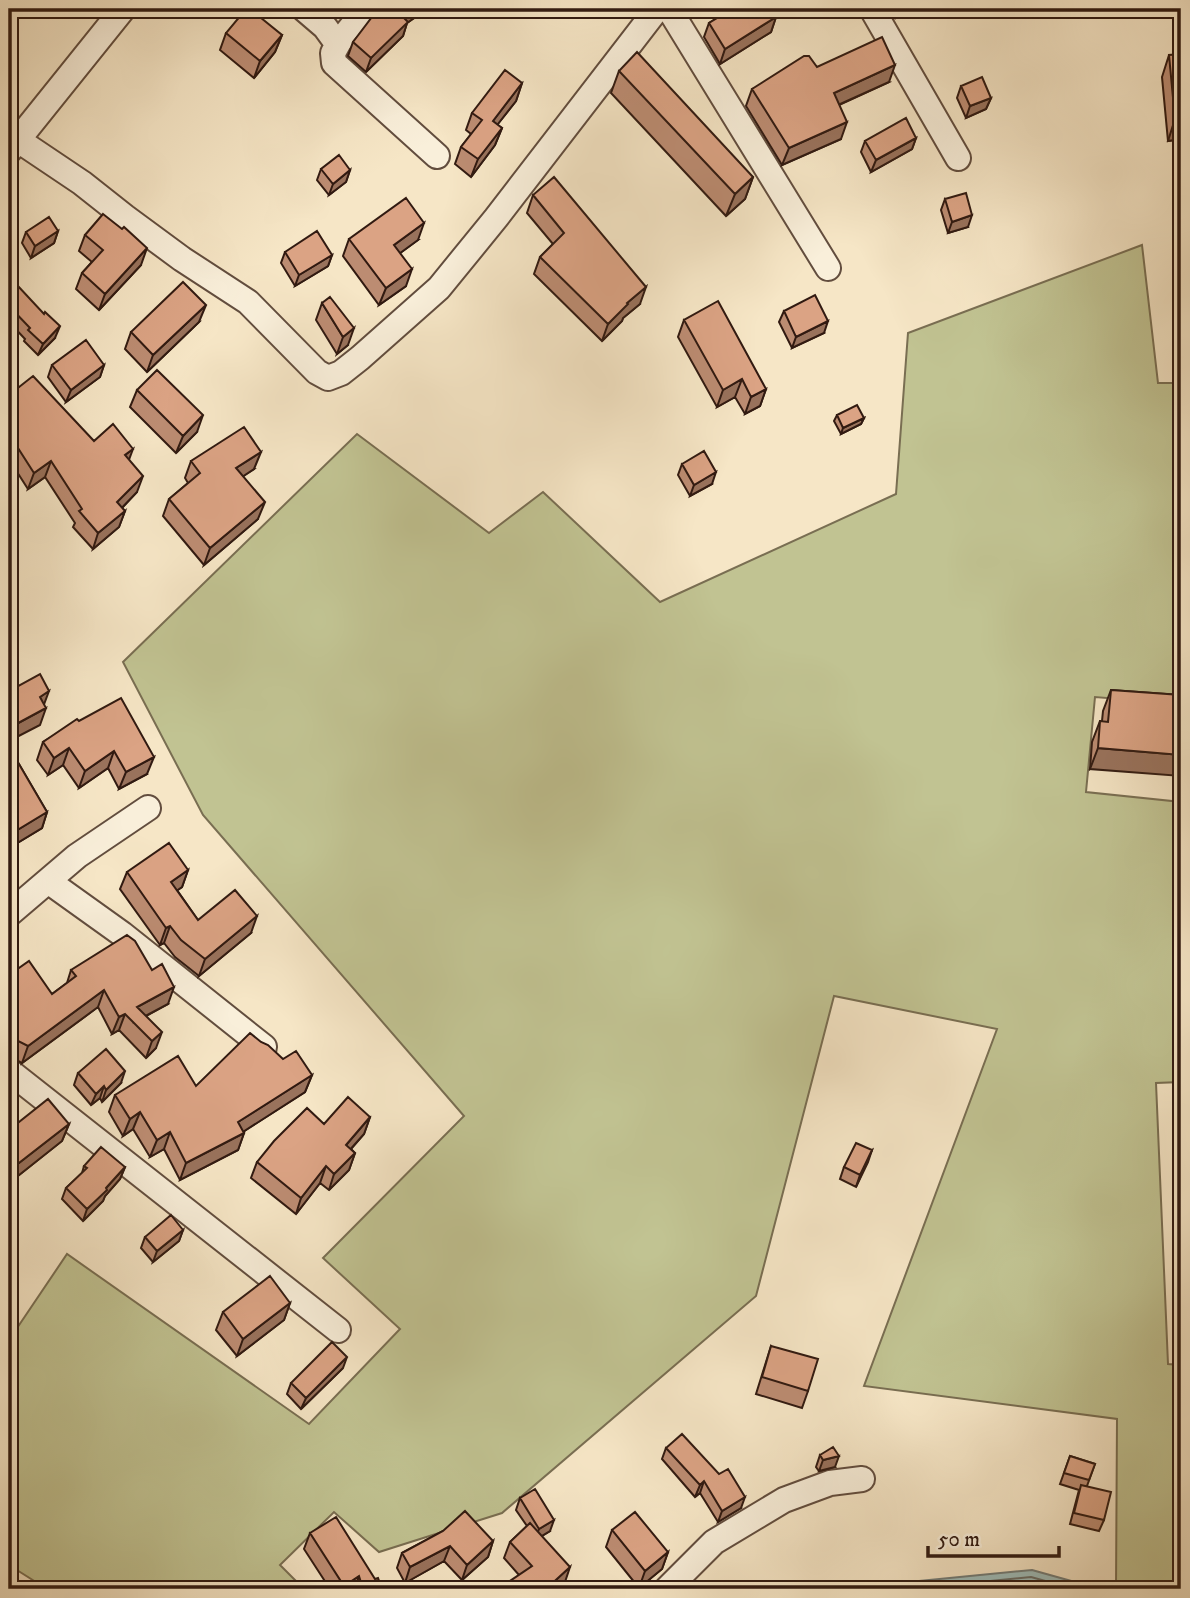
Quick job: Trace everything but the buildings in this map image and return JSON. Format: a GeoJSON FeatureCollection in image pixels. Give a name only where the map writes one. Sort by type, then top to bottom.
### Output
{"type":"FeatureCollection","features":[{"type":"Feature","properties":{"kind":"street"},"geometry":{"type":"LineString","coordinates":[[123,9],[13,145],[82,183],[182,259],[248,302],[317,372],[328,378],[341,373],[360,358],[439,288],[657,9]]}},
{"type":"Feature","properties":{"kind":"street"},"geometry":{"type":"LineString","coordinates":[[304,9],[339,42]]}},
{"type":"Feature","properties":{"kind":"street"},"geometry":{"type":"LineString","coordinates":[[366,9],[332,53],[334,63],[437,156]]}},
{"type":"Feature","properties":{"kind":"street"},"geometry":{"type":"LineString","coordinates":[[669,9],[828,268]]}},
{"type":"Feature","properties":{"kind":"street"},"geometry":{"type":"LineString","coordinates":[[872,9],[958,158]]}},
{"type":"Feature","properties":{"kind":"street"},"geometry":{"type":"LineString","coordinates":[[9,914],[77,856],[148,808]]}},
{"type":"Feature","properties":{"kind":"street"},"geometry":{"type":"LineString","coordinates":[[48,881],[122,934],[264,1047]]}},
{"type":"Feature","properties":{"kind":"street"},"geometry":{"type":"LineString","coordinates":[[9,1071],[338,1330]]}},
{"type":"Feature","properties":{"kind":"street"},"geometry":{"type":"LineString","coordinates":[[667,1589],[714,1542],[784,1500],[830,1483],[862,1479]]}},
{"type":"Feature","properties":{"kind":"green space"},"geometry":{"type":"Polygon","coordinates":[[[1142,245],[1158,383],[1181,383],[1181,704],[1095,697],[1086,792],[1181,802],[1181,1082],[1156,1083],[1168,1364],[1181,1365],[1181,1589],[1116,1589],[1117,1419],[864,1386],[997,1029],[834,996],[756,1296],[502,1513],[379,1552],[334,1512],[280,1565],[304,1589],[47,1589],[9,1565],[9,1340],[67,1254],[309,1424],[400,1329],[323,1258],[464,1116],[203,815],[123,662],[357,434],[489,533],[543,492],[660,602],[896,494],[908,333],[1142,245]]]}},
{"type":"Feature","properties":{"kind":"water"},"geometry":{"type":"Polygon","coordinates":[[[1032,1570],[1100,1589],[892,1589],[909,1582],[1032,1570]]]}}]}
